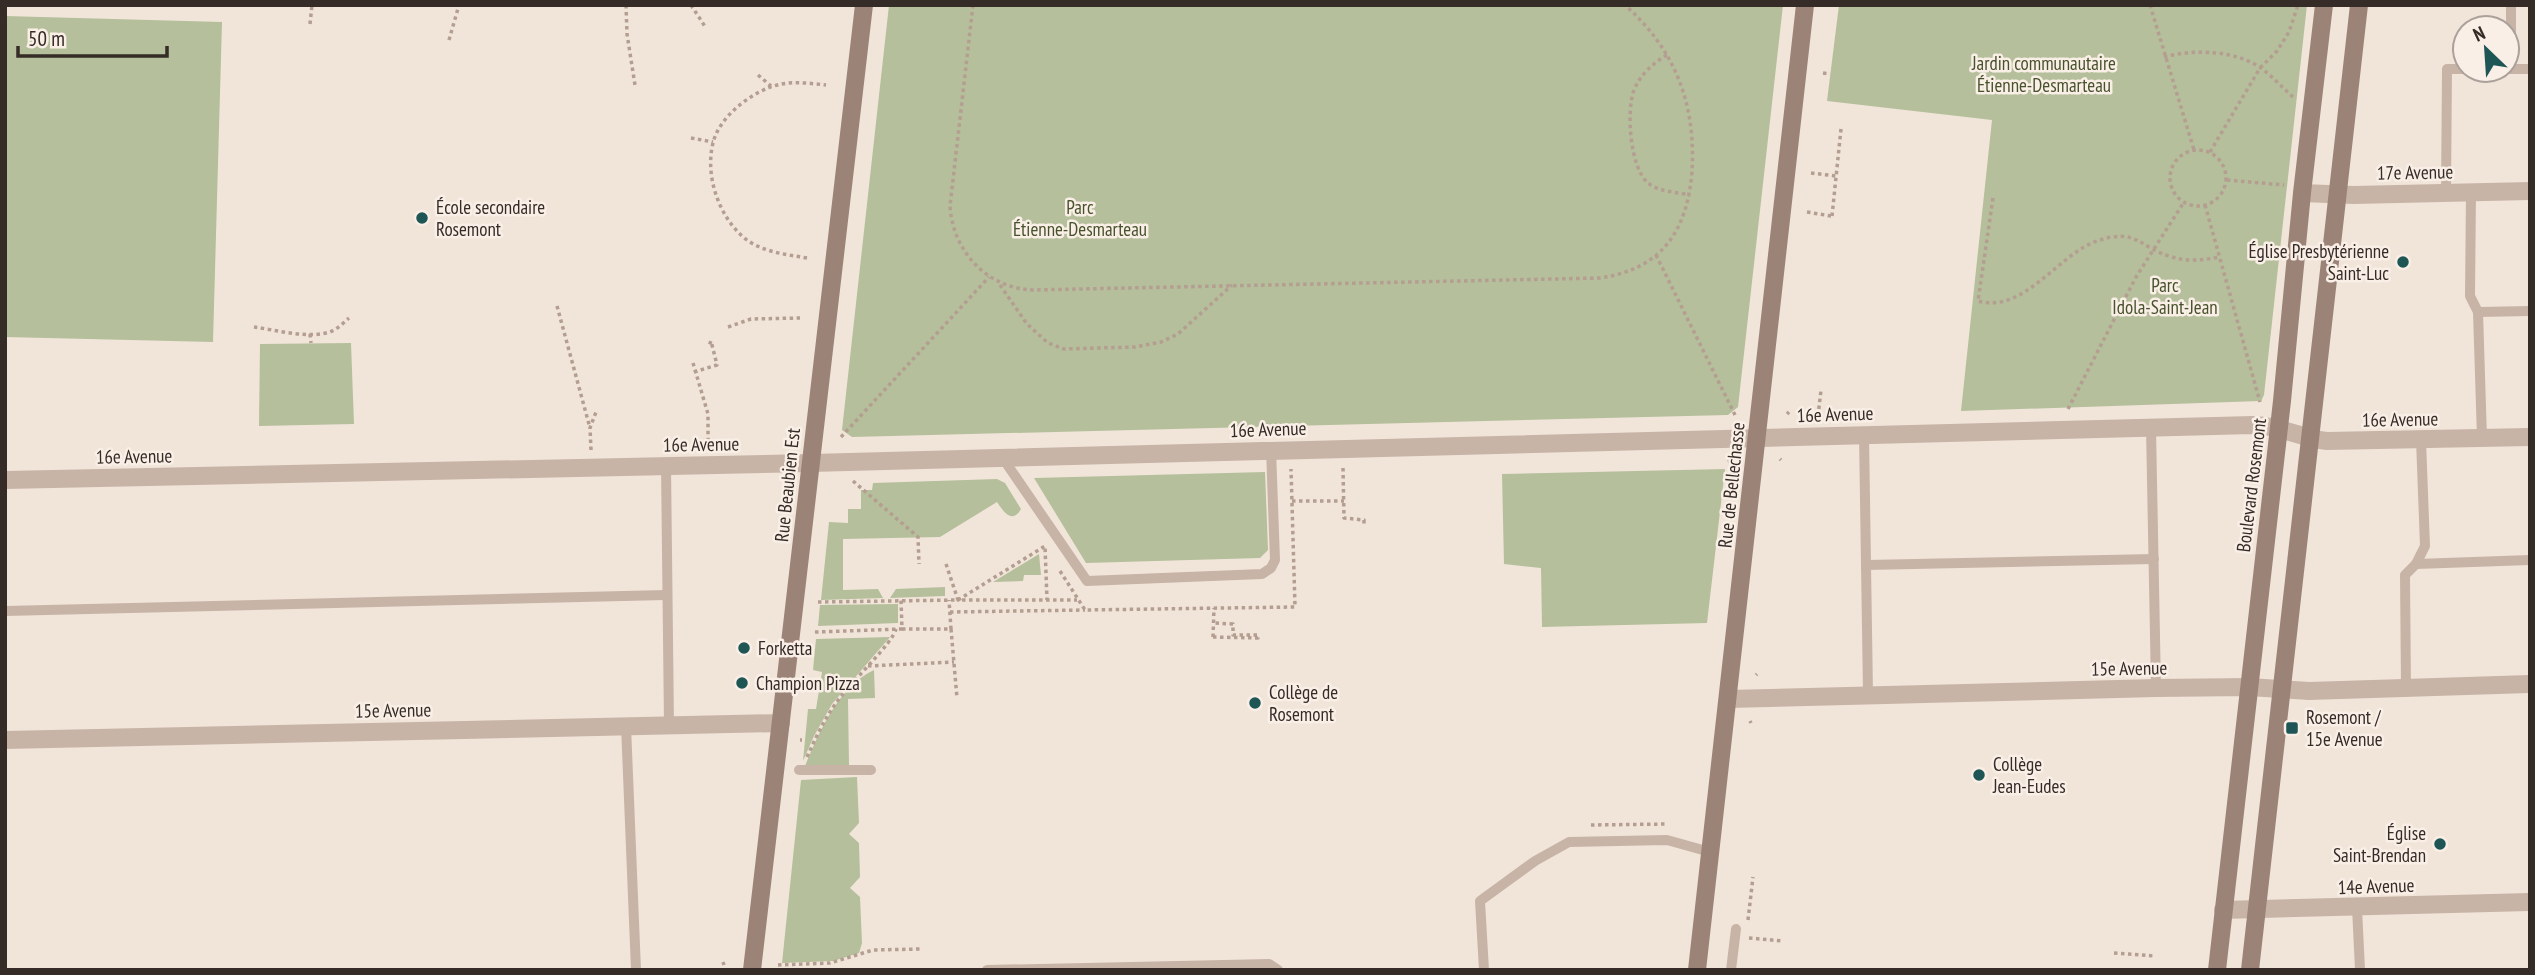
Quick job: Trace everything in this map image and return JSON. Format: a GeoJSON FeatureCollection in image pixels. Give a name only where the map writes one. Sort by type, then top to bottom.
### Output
{"type":"FeatureCollection","features":[{"type":"Feature","properties":{"kind":"main road","name":"Rue Beaubien Est"},"geometry":{"type":"LineString","coordinates":[[752,970],[864,5]]}},
{"type":"Feature","properties":{"kind":"main road","name":"Rue de Bellechasse"},"geometry":{"type":"LineString","coordinates":[[1697,970],[1805,5]]}},
{"type":"Feature","properties":{"kind":"main road","name":"Boulevard Rosemont"},"geometry":{"type":"LineString","coordinates":[[2217,970],[2279,428],[2295,189],[2324,5]]}},
{"type":"Feature","properties":{"kind":"main road"},"geometry":{"type":"LineString","coordinates":[[2250,970],[2359,5]]}},
{"type":"Feature","properties":{"kind":"street","name":"17e Avenue"},"geometry":{"type":"LineString","coordinates":[[2295,189],[2337,195],[2530,191]]}},
{"type":"Feature","properties":{"kind":"street","name":"16e Avenue"},"geometry":{"type":"LineString","coordinates":[[5,480],[811,463],[2258,425],[2279,428],[2309,439],[2327,441],[2530,437]]}},
{"type":"Feature","properties":{"kind":"street","name":"15e Avenue"},"geometry":{"type":"LineString","coordinates":[[1728,699],[2156,688],[2249,687],[2309,691],[2530,684]]}},
{"type":"Feature","properties":{"kind":"street","name":"15e Avenue"},"geometry":{"type":"LineString","coordinates":[[5,740],[781,723]]}},
{"type":"Feature","properties":{"kind":"street","name":"14e Avenue"},"geometry":{"type":"LineString","coordinates":[[2223,910],[2530,902]]}},
{"type":"Feature","properties":{"kind":"lane"},"geometry":{"type":"LineString","coordinates":[[2446,193],[2448,69],[2451,69]]}},
{"type":"Feature","properties":{"kind":"lane"},"geometry":{"type":"LineString","coordinates":[[2471,192],[2470,296],[2478,312],[2482,438]]}},
{"type":"Feature","properties":{"kind":"lane"},"geometry":{"type":"LineString","coordinates":[[2478,312],[2530,311]]}},
{"type":"Feature","properties":{"kind":"lane"},"geometry":{"type":"LineString","coordinates":[[2151,428],[2156,688]]}},
{"type":"Feature","properties":{"kind":"lane"},"geometry":{"type":"LineString","coordinates":[[1864,434],[1868,694]]}},
{"type":"Feature","properties":{"kind":"lane"},"geometry":{"type":"LineString","coordinates":[[2406,688],[2405,575],[2416,564],[2425,546],[2421,440]]}},
{"type":"Feature","properties":{"kind":"lane"},"geometry":{"type":"LineString","coordinates":[[1002,457],[1087,581],[1262,574],[1271,568],[1275,560],[1270,449]]}},
{"type":"Feature","properties":{"kind":"lane"},"geometry":{"type":"LineString","coordinates":[[666,466],[669,725]]}},
{"type":"Feature","properties":{"kind":"lane"},"geometry":{"type":"LineString","coordinates":[[1866,565],[2154,559]]}},
{"type":"Feature","properties":{"kind":"lane"},"geometry":{"type":"LineString","coordinates":[[2416,564],[2530,560]]}},
{"type":"Feature","properties":{"kind":"lane"},"geometry":{"type":"LineString","coordinates":[[5,611],[666,595]]}},
{"type":"Feature","properties":{"kind":"lane"},"geometry":{"type":"LineString","coordinates":[[626,726],[636,970]]}},
{"type":"Feature","properties":{"kind":"lane"},"geometry":{"type":"LineString","coordinates":[[802,766],[871,770]]}},
{"type":"Feature","properties":{"kind":"lane"},"geometry":{"type":"LineString","coordinates":[[1484,970],[1480,901],[1535,862],[1569,842],[1667,839],[1710,852]]}},
{"type":"Feature","properties":{"kind":"lane"},"geometry":{"type":"LineString","coordinates":[[2357,908],[2360,970]]}},
{"type":"Feature","properties":{"kind":"lane"},"geometry":{"type":"LineString","coordinates":[[1731,970],[1736,929]]}},
{"type":"Feature","properties":{"kind":"lane"},"geometry":{"type":"LineString","coordinates":[[987,970],[1269,964],[1278,970]]}},
{"type":"Feature","properties":{"kind":"path"},"geometry":{"type":"LineString","coordinates":[[310,24],[312,5]]}},
{"type":"Feature","properties":{"kind":"path"},"geometry":{"type":"LineString","coordinates":[[449,40],[459,5]]}},
{"type":"Feature","properties":{"kind":"path"},"geometry":{"type":"LineString","coordinates":[[626,5],[627,34],[635,85]]}},
{"type":"Feature","properties":{"kind":"path"},"geometry":{"type":"LineString","coordinates":[[691,5],[706,28]]}},
{"type":"Feature","properties":{"kind":"path"},"geometry":{"type":"LineString","coordinates":[[973,5],[950,206],[951,219],[959,243],[969,258],[989,277],[1020,290],[1600,278],[1625,272],[1656,256],[1680,226],[1690,195],[1693,153],[1689,115],[1682,88],[1667,55],[1649,29],[1626,5]]}},
{"type":"Feature","properties":{"kind":"path"},"geometry":{"type":"LineString","coordinates":[[2150,5],[2194,150]]}},
{"type":"Feature","properties":{"kind":"path"},"geometry":{"type":"LineString","coordinates":[[2210,152],[2260,68],[2277,51],[2289,32],[2298,5]]}},
{"type":"Feature","properties":{"kind":"path"},"geometry":{"type":"LineString","coordinates":[[2164,57],[2198,52],[2247,61],[2260,68],[2298,102]]}},
{"type":"Feature","properties":{"kind":"path"},"geometry":{"type":"LineString","coordinates":[[1667,55],[1647,68],[1634,91],[1633,153],[1638,169],[1648,183],[1661,189],[1690,195]]}},
{"type":"Feature","properties":{"kind":"path"},"geometry":{"type":"LineString","coordinates":[[1823,73],[1830,74]]}},
{"type":"Feature","properties":{"kind":"path"},"geometry":{"type":"LineString","coordinates":[[758,75],[771,86]]}},
{"type":"Feature","properties":{"kind":"path"},"geometry":{"type":"LineString","coordinates":[[807,258],[770,251],[743,237],[724,215],[714,189],[711,160],[713,142],[718,132],[734,110],[749,98],[771,86],[789,83],[826,85]]}},
{"type":"Feature","properties":{"kind":"path"},"geometry":{"type":"LineString","coordinates":[[1807,212],[1833,216],[1841,129]]}},
{"type":"Feature","properties":{"kind":"path"},"geometry":{"type":"LineString","coordinates":[[691,138],[713,142]]}},
{"type":"Feature","properties":{"kind":"path"},"geometry":{"type":"LineString","coordinates":[[2194,150],[2210,152],[2223,163],[2227,180],[2220,196],[2205,205],[2184,202],[2173,190],[2170,173],[2178,158],[2194,150]]}},
{"type":"Feature","properties":{"kind":"path"},"geometry":{"type":"LineString","coordinates":[[1811,173],[1836,176]]}},
{"type":"Feature","properties":{"kind":"path"},"geometry":{"type":"LineString","coordinates":[[2227,180],[2295,189]]}},
{"type":"Feature","properties":{"kind":"path"},"geometry":{"type":"LineString","coordinates":[[1993,198],[1978,301],[1987,304],[2009,301],[2022,294],[2067,258],[2095,242],[2129,236],[2172,257],[2188,260],[2220,257]]}},
{"type":"Feature","properties":{"kind":"path"},"geometry":{"type":"LineString","coordinates":[[2068,410],[2136,277],[2184,202]]}},
{"type":"Feature","properties":{"kind":"path"},"geometry":{"type":"LineString","coordinates":[[2205,205],[2260,402]]}},
{"type":"Feature","properties":{"kind":"path"},"geometry":{"type":"LineString","coordinates":[[1656,256],[1737,417]]}},
{"type":"Feature","properties":{"kind":"path"},"geometry":{"type":"LineString","coordinates":[[841,437],[989,277]]}},
{"type":"Feature","properties":{"kind":"path"},"geometry":{"type":"LineString","coordinates":[[999,283],[1027,324],[1048,343],[1064,349],[1135,347],[1170,339],[1232,285]]}},
{"type":"Feature","properties":{"kind":"path"},"geometry":{"type":"LineString","coordinates":[[557,306],[590,428],[591,450]]}},
{"type":"Feature","properties":{"kind":"path"},"geometry":{"type":"LineString","coordinates":[[254,327],[310,334],[327,333],[336,330],[349,318]]}},
{"type":"Feature","properties":{"kind":"path"},"geometry":{"type":"LineString","coordinates":[[728,327],[751,319],[800,318]]}},
{"type":"Feature","properties":{"kind":"path"},"geometry":{"type":"LineString","coordinates":[[310,334],[311,343]]}},
{"type":"Feature","properties":{"kind":"path"},"geometry":{"type":"LineString","coordinates":[[694,372],[716,365],[711,341],[709,345]]}},
{"type":"Feature","properties":{"kind":"path"},"geometry":{"type":"LineString","coordinates":[[693,363],[708,414],[708,447]]}},
{"type":"Feature","properties":{"kind":"path"},"geometry":{"type":"LineString","coordinates":[[1818,416],[1821,390]]}},
{"type":"Feature","properties":{"kind":"path"},"geometry":{"type":"LineString","coordinates":[[590,428],[596,412]]}},
{"type":"Feature","properties":{"kind":"path"},"geometry":{"type":"LineString","coordinates":[[1343,468],[1344,525]]}},
{"type":"Feature","properties":{"kind":"path"},"geometry":{"type":"LineString","coordinates":[[852,480],[918,537],[919,564]]}},
{"type":"Feature","properties":{"kind":"path"},"geometry":{"type":"LineString","coordinates":[[1292,502],[1344,501]]}},
{"type":"Feature","properties":{"kind":"path"},"geometry":{"type":"LineString","coordinates":[[1344,518],[1364,520],[1364,524]]}},
{"type":"Feature","properties":{"kind":"path"},"geometry":{"type":"LineString","coordinates":[[958,600],[1045,546],[1047,600]]}},
{"type":"Feature","properties":{"kind":"path"},"geometry":{"type":"LineString","coordinates":[[946,564],[958,600]]}},
{"type":"Feature","properties":{"kind":"path"},"geometry":{"type":"LineString","coordinates":[[901,600],[902,629]]}},
{"type":"Feature","properties":{"kind":"path"},"geometry":{"type":"LineString","coordinates":[[949,600],[957,698]]}},
{"type":"Feature","properties":{"kind":"path"},"geometry":{"type":"LineString","coordinates":[[818,602],[1077,600]]}},
{"type":"Feature","properties":{"kind":"path"},"geometry":{"type":"LineString","coordinates":[[1214,608],[1213,638],[1258,638],[1258,635],[1233,635],[1233,624],[1214,623]]}},
{"type":"Feature","properties":{"kind":"path"},"geometry":{"type":"LineString","coordinates":[[950,612],[1085,611]]}},
{"type":"Feature","properties":{"kind":"path"},"geometry":{"type":"LineString","coordinates":[[802,766],[830,711],[894,636],[896,629]]}},
{"type":"Feature","properties":{"kind":"path"},"geometry":{"type":"LineString","coordinates":[[815,632],[951,629]]}},
{"type":"Feature","properties":{"kind":"path"},"geometry":{"type":"LineString","coordinates":[[866,666],[954,662]]}},
{"type":"Feature","properties":{"kind":"path"},"geometry":{"type":"LineString","coordinates":[[1746,937],[1783,941]]}},
{"type":"Feature","properties":{"kind":"path"},"geometry":{"type":"LineString","coordinates":[[778,965],[830,964],[873,950],[920,949]]}},
{"type":"Feature","properties":{"kind":"path"},"geometry":{"type":"LineString","coordinates":[[2114,953],[2154,956]]}},
{"type":"Feature","properties":{"kind":"green space","name":"Parc Étienne-Desmarteau"},"geometry":{"type":"Polygon","coordinates":[[[889,5],[1783,5],[1738,407],[1728,415],[852,437],[842,430],[889,5]]]}},
{"type":"Feature","properties":{"kind":"green space","name":"Parc Idola-Saint-Jean"},"geometry":{"type":"Polygon","coordinates":[[[1839,5],[2307,5],[2264,395],[2261,401],[1961,411],[1992,120],[1827,101],[1839,5]]]}},
{"type":"Feature","properties":{"kind":"green space"},"geometry":{"type":"Polygon","coordinates":[[[5,16],[222,22],[213,342],[5,337],[5,16]]]}},
{"type":"Feature","properties":{"kind":"green space"},"geometry":{"type":"Polygon","coordinates":[[[351,343],[354,424],[259,426],[260,344],[351,343]]]}},
{"type":"Feature","properties":{"kind":"green space"},"geometry":{"type":"Polygon","coordinates":[[[1725,469],[1707,623],[1542,627],[1541,568],[1504,564],[1502,474],[1725,469]]]}},
{"type":"Feature","properties":{"kind":"green space"},"geometry":{"type":"Polygon","coordinates":[[[1265,472],[1268,550],[1260,558],[1086,563],[1034,478],[1265,472]]]}},
{"type":"Feature","properties":{"kind":"green space"},"geometry":{"type":"Polygon","coordinates":[[[997,479],[1005,483],[1021,509],[1018,514],[1008,515],[997,502],[940,537],[843,539],[843,590],[878,589],[883,598],[821,600],[829,522],[848,523],[848,509],[861,509],[861,490],[872,490],[873,483],[997,479]]]}},
{"type":"Feature","properties":{"kind":"green space"},"geometry":{"type":"Polygon","coordinates":[[[1039,554],[1041,575],[1024,575],[1023,581],[993,582],[1039,554]]]}},
{"type":"Feature","properties":{"kind":"green space"},"geometry":{"type":"Polygon","coordinates":[[[945,587],[945,596],[890,598],[896,589],[945,587]]]}},
{"type":"Feature","properties":{"kind":"green space"},"geometry":{"type":"Polygon","coordinates":[[[898,604],[898,623],[818,626],[820,605],[898,604]]]}},
{"type":"Feature","properties":{"kind":"green space"},"geometry":{"type":"Polygon","coordinates":[[[890,637],[832,704],[803,761],[808,709],[816,709],[822,672],[813,670],[816,639],[890,637]]]}},
{"type":"Feature","properties":{"kind":"green space"},"geometry":{"type":"Polygon","coordinates":[[[874,670],[875,698],[848,699],[849,765],[805,766],[840,698],[862,677],[874,670]]]}},
{"type":"Feature","properties":{"kind":"green space"},"geometry":{"type":"Polygon","coordinates":[[[857,777],[859,823],[849,834],[859,843],[860,877],[850,888],[860,897],[862,943],[859,953],[833,961],[782,963],[801,780],[857,777]]]}},
{"type":"Feature","properties":{"kind":"place","name":"École secondaire Rosemont"},"geometry":{"type":"Point","coordinates":[422,218]}},
{"type":"Feature","properties":{"kind":"place","name":"Église Presbytérienne Saint-Luc"},"geometry":{"type":"Point","coordinates":[2403,262]}},
{"type":"Feature","properties":{"kind":"place","name":"Forketta"},"geometry":{"type":"Point","coordinates":[744,648]}},
{"type":"Feature","properties":{"kind":"place","name":"Champion Pizza"},"geometry":{"type":"Point","coordinates":[742,683]}},
{"type":"Feature","properties":{"kind":"place","name":"Collège de Rosemont"},"geometry":{"type":"Point","coordinates":[1255,703]}},
{"type":"Feature","properties":{"kind":"place","name":"Rosemont / 15e Avenue"},"geometry":{"type":"Point","coordinates":[2292,728]}},
{"type":"Feature","properties":{"kind":"place","name":"Collège Jean-Eudes"},"geometry":{"type":"Point","coordinates":[1979,775]}},
{"type":"Feature","properties":{"kind":"place","name":"Église Saint-Brendan"},"geometry":{"type":"Point","coordinates":[2440,844]}},
{"type":"Feature","properties":{"kind":"park label","name":"Jardin communautaire Étienne-Desmarteau"},"geometry":{"type":"Point","coordinates":[2044,74]}}]}
